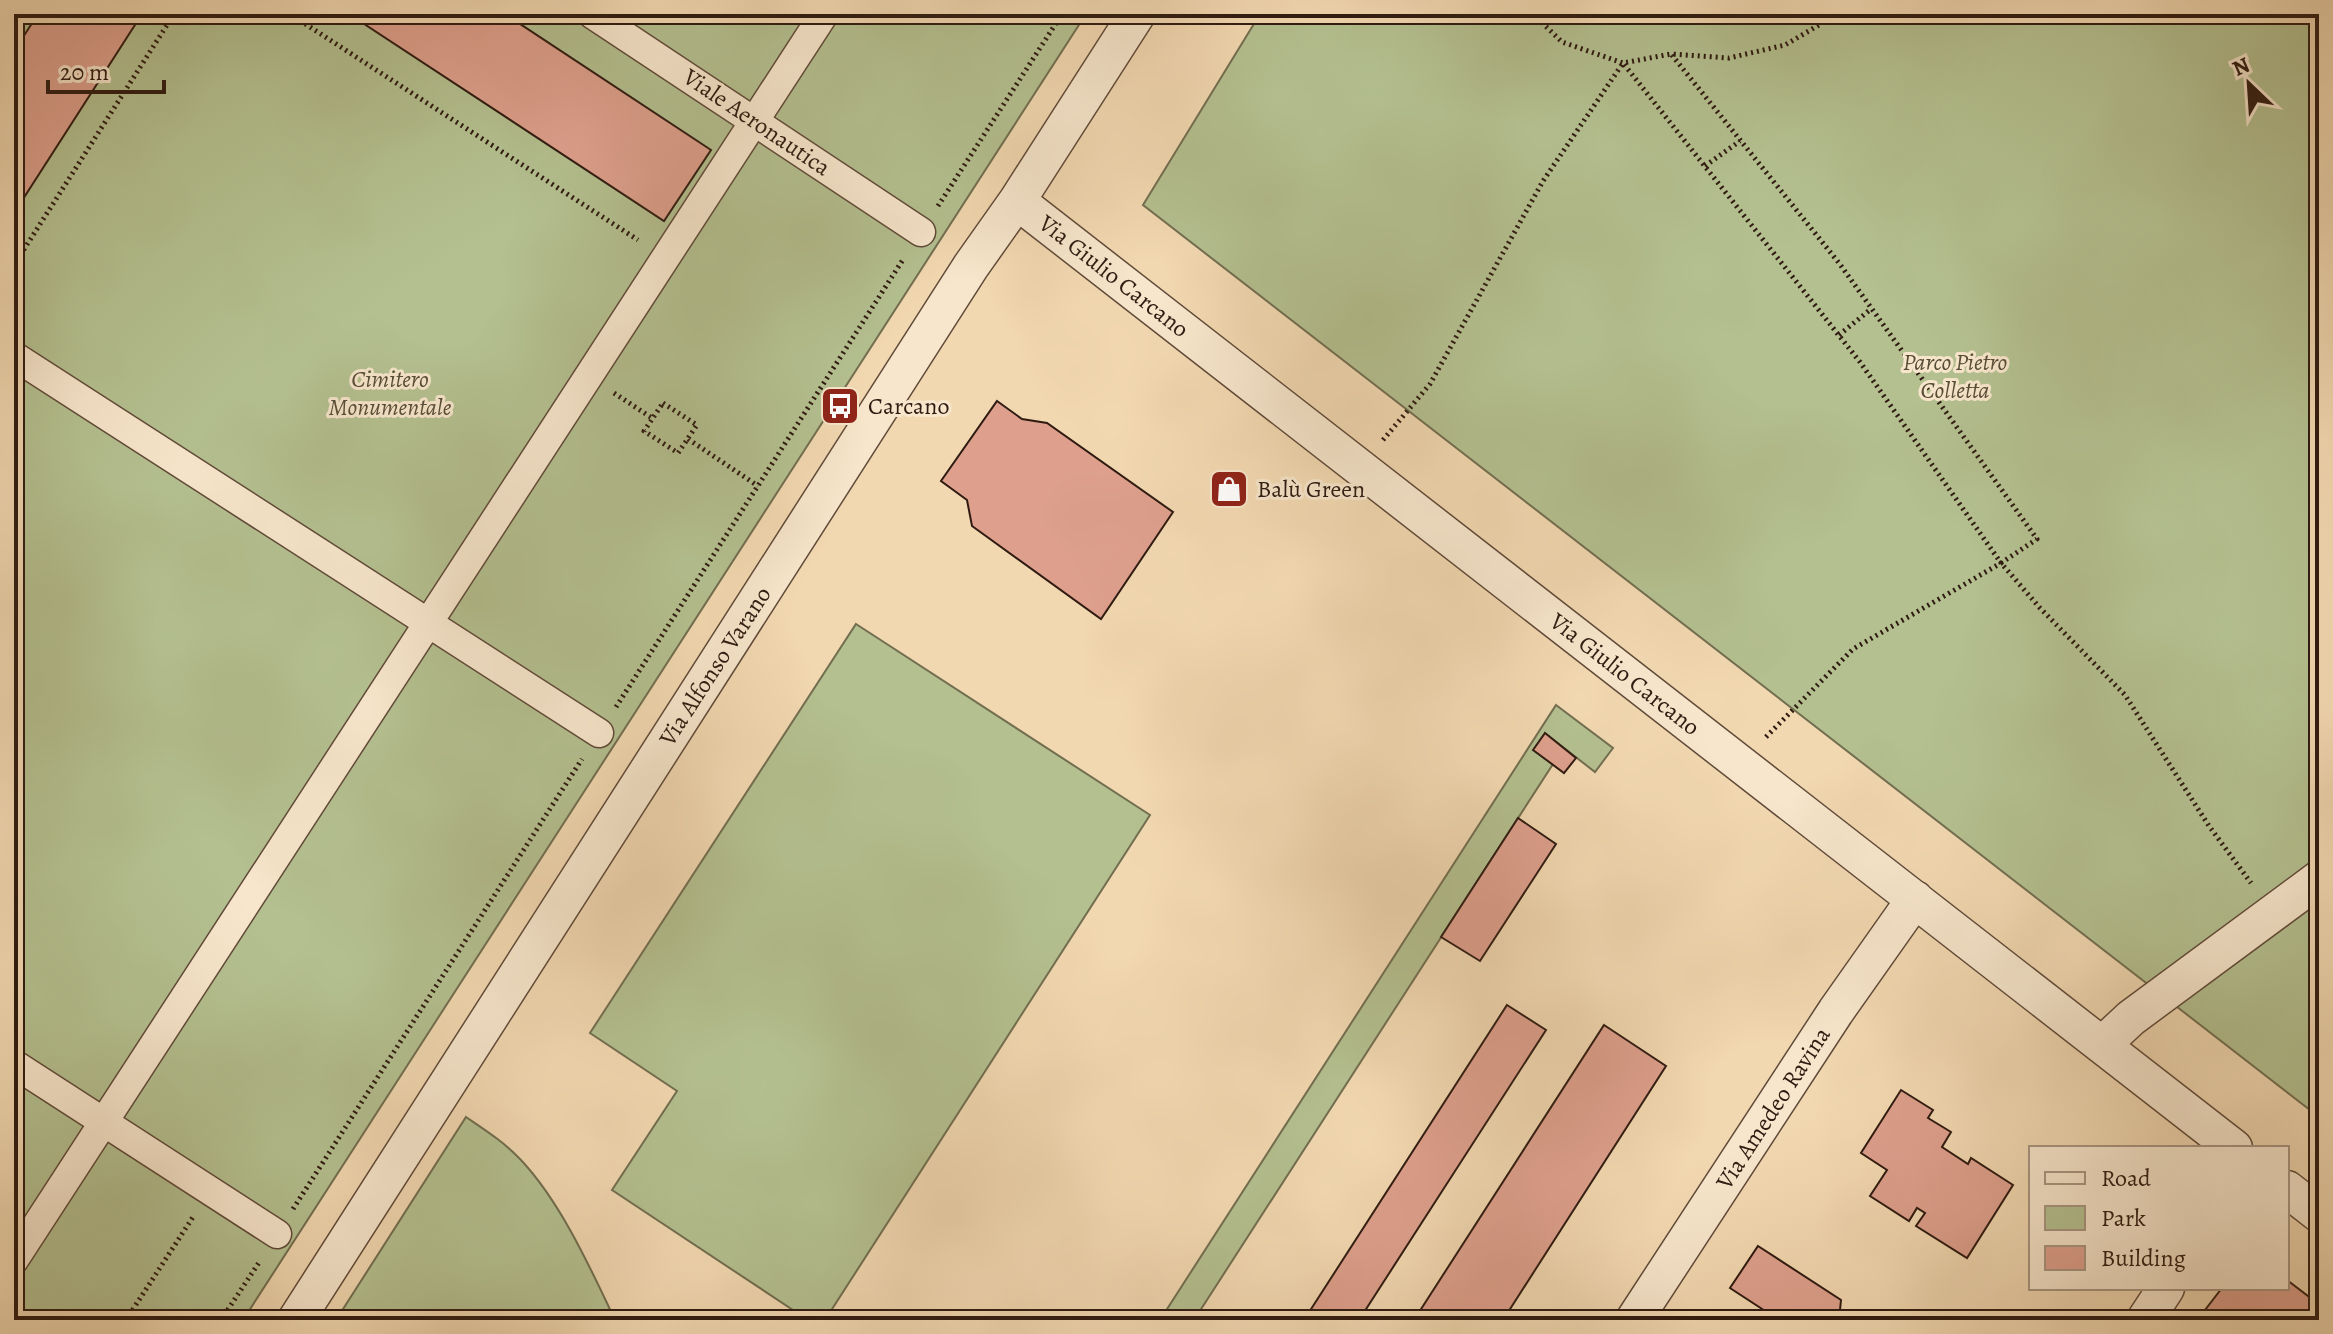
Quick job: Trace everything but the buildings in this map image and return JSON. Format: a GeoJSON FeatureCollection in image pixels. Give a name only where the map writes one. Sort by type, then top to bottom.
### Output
{"type":"FeatureCollection","features":[{"type":"Feature","properties":{"kind":"street","name":"Viale Aeronautica"},"geometry":{"type":"LineString","coordinates":[[592,14],[921,232]]}},
{"type":"Feature","properties":{"kind":"street"},"geometry":{"type":"LineString","coordinates":[[14,1260],[824,14]]}},
{"type":"Feature","properties":{"kind":"street","name":"Via Alfonso Varano"},"geometry":{"type":"LineString","coordinates":[[296,1320],[971,266],[1017,201],[1137,14]]}},
{"type":"Feature","properties":{"kind":"street","name":"Via Giulio Carcano"},"geometry":{"type":"LineString","coordinates":[[1017,201],[2231,1146]]}},
{"type":"Feature","properties":{"kind":"street"},"geometry":{"type":"LineString","coordinates":[[14,356],[599,733]]}},
{"type":"Feature","properties":{"kind":"street"},"geometry":{"type":"LineString","coordinates":[[2102,1045],[2131,1018],[2319,879]]}},
{"type":"Feature","properties":{"kind":"street","name":"Via Amedeo Ravina"},"geometry":{"type":"LineString","coordinates":[[1634,1320],[1836,1011],[1915,899]]}},
{"type":"Feature","properties":{"kind":"street"},"geometry":{"type":"LineString","coordinates":[[14,1064],[277,1234]]}},
{"type":"Feature","properties":{"kind":"street"},"geometry":{"type":"LineString","coordinates":[[2289,1191],[2319,1214]]}},
{"type":"Feature","properties":{"kind":"street"},"geometry":{"type":"LineString","coordinates":[[2145,1320],[2165,1290]]}},
{"type":"Feature","properties":{"kind":"path"},"geometry":{"type":"LineString","coordinates":[[14,21],[19,14]]}},
{"type":"Feature","properties":{"kind":"path"},"geometry":{"type":"LineString","coordinates":[[14,265],[174,14]]}},
{"type":"Feature","properties":{"kind":"path"},"geometry":{"type":"LineString","coordinates":[[290,14],[666,258]]}},
{"type":"Feature","properties":{"kind":"path"},"geometry":{"type":"LineString","coordinates":[[221,1320],[1062,14]]}},
{"type":"Feature","properties":{"kind":"path"},"geometry":{"type":"LineString","coordinates":[[1533,14],[1562,42],[1623,63],[1671,54],[1729,58],[1785,45],[1819,25],[1823,14]]}},
{"type":"Feature","properties":{"kind":"path"},"geometry":{"type":"LineString","coordinates":[[1671,54],[1839,263],[2037,539],[1853,649],[1764,739],[1744,767]]}},
{"type":"Feature","properties":{"kind":"path"},"geometry":{"type":"LineString","coordinates":[[1623,63],[1860,362],[2001,563],[2125,695],[2209,826],[2273,913]]}},
{"type":"Feature","properties":{"kind":"path"},"geometry":{"type":"LineString","coordinates":[[1359,468],[1430,384],[1543,181],[1623,63]]}},
{"type":"Feature","properties":{"kind":"path"},"geometry":{"type":"LineString","coordinates":[[1705,166],[1740,141]]}},
{"type":"Feature","properties":{"kind":"path"},"geometry":{"type":"LineString","coordinates":[[1839,335],[1871,309]]}},
{"type":"Feature","properties":{"kind":"path"},"geometry":{"type":"LineString","coordinates":[[589,377],[652,418]]}},
{"type":"Feature","properties":{"kind":"path"},"geometry":{"type":"LineString","coordinates":[[663,403],[697,425],[678,453],[644,431],[652,418],[663,403]]}},
{"type":"Feature","properties":{"kind":"path"},"geometry":{"type":"LineString","coordinates":[[688,439],[758,486]]}},
{"type":"Feature","properties":{"kind":"path"},"geometry":{"type":"LineString","coordinates":[[126,1320],[210,1191]]}},
{"type":"Feature","properties":{"kind":"green space","name":"Cimitero Monumentale"},"geometry":{"type":"Polygon","coordinates":[[[14,14],[1086,14],[243,1320],[14,1320],[14,14]]]}},
{"type":"Feature","properties":{"kind":"green space","name":"Parco Pietro Colletta"},"geometry":{"type":"Polygon","coordinates":[[[1260,14],[2319,14],[2319,1117],[1143,205],[1260,14]]]}},
{"type":"Feature","properties":{"kind":"green space"},"geometry":{"type":"Polygon","coordinates":[[[856,624],[1150,815],[825,1320],[808,1320],[612,1190],[677,1091],[590,1033],[856,624]]]}},
{"type":"Feature","properties":{"kind":"green space"},"geometry":{"type":"Polygon","coordinates":[[[1556,705],[1613,748],[1595,772],[1546,734],[1553,764],[1194,1320],[1160,1320],[1556,705]]]}},
{"type":"Feature","properties":{"kind":"green space"},"geometry":{"type":"Polygon","coordinates":[[[466,1117],[507,1147],[535,1176],[573,1235],[615,1320],[336,1320],[466,1117]]]}},
{"type":"Feature","properties":{"kind":"place","name":"Carcano"},"geometry":{"type":"Point","coordinates":[840,406]}},
{"type":"Feature","properties":{"kind":"place","name":"Balù Green"},"geometry":{"type":"Point","coordinates":[1229,489]}}]}
